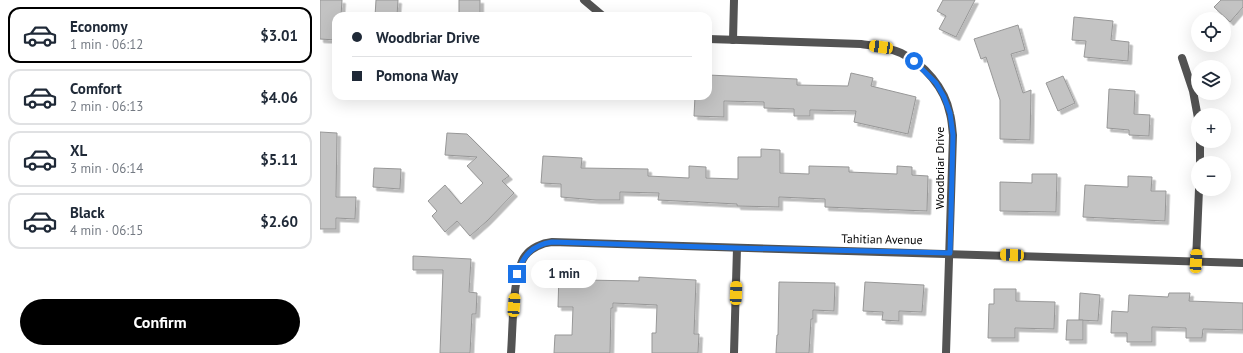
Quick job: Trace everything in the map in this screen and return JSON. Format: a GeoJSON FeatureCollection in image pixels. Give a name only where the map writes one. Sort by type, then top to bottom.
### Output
{"type":"FeatureCollection","features":[{"type":"Feature","properties":{"kind":"street"},"geometry":{"type":"LineString","coordinates":[[584,0],[598,12]]}},
{"type":"Feature","properties":{"kind":"street"},"geometry":{"type":"LineString","coordinates":[[733,40],[734,0]]}},
{"type":"Feature","properties":{"kind":"street","name":"Woodbriar Drive"},"geometry":{"type":"LineString","coordinates":[[712,39],[861,44],[881,47],[900,53],[914,61],[926,71],[936,83],[944,97],[950,113],[953,135],[946,353]]}},
{"type":"Feature","properties":{"kind":"street"},"geometry":{"type":"LineString","coordinates":[[1182,58],[1194,91],[1197,108]]}},
{"type":"Feature","properties":{"kind":"street"},"geometry":{"type":"LineString","coordinates":[[1196,261],[1199,196]]}},
{"type":"Feature","properties":{"kind":"street","name":"Tahitian Avenue"},"geometry":{"type":"LineString","coordinates":[[511,353],[517,274],[520,265],[525,255],[533,248],[552,242],[1243,263]]}},
{"type":"Feature","properties":{"kind":"street"},"geometry":{"type":"LineString","coordinates":[[734,353],[737,248]]}},
{"type":"Feature","properties":{"kind":"building"},"geometry":{"type":"Polygon","coordinates":[[[320,0],[342,0],[341,12],[332,12],[332,40],[320,39],[320,0]]]}},
{"type":"Feature","properties":{"kind":"building"},"geometry":{"type":"Polygon","coordinates":[[[376,0],[398,0],[397,12],[375,12],[376,0]]]}},
{"type":"Feature","properties":{"kind":"building"},"geometry":{"type":"Polygon","coordinates":[[[459,0],[480,0],[480,12],[459,12],[459,0]]]}},
{"type":"Feature","properties":{"kind":"building"},"geometry":{"type":"Polygon","coordinates":[[[943,0],[975,0],[956,37],[939,29],[946,16],[937,11],[943,0]]]}},
{"type":"Feature","properties":{"kind":"building"},"geometry":{"type":"Polygon","coordinates":[[[1221,0],[1243,0],[1243,7],[1231,21],[1231,12],[1219,12],[1214,7],[1221,0]]]}},
{"type":"Feature","properties":{"kind":"building"},"geometry":{"type":"Polygon","coordinates":[[[1074,17],[1113,21],[1111,40],[1129,42],[1128,61],[1084,57],[1086,41],[1072,40],[1074,17]]]}},
{"type":"Feature","properties":{"kind":"building"},"geometry":{"type":"Polygon","coordinates":[[[1018,25],[1025,50],[1011,54],[1023,93],[1031,90],[1030,140],[1000,139],[1000,100],[986,57],[981,59],[974,39],[1018,25]]]}},
{"type":"Feature","properties":{"kind":"building"},"geometry":{"type":"Polygon","coordinates":[[[851,73],[873,78],[871,86],[916,97],[908,134],[854,122],[856,111],[810,110],[810,116],[794,116],[794,109],[764,108],[764,102],[724,101],[724,117],[694,116],[695,100],[712,100],[712,75],[797,79],[797,85],[848,86],[851,73]]]}},
{"type":"Feature","properties":{"kind":"building"},"geometry":{"type":"Polygon","coordinates":[[[1063,76],[1075,103],[1058,111],[1046,83],[1063,76]]]}},
{"type":"Feature","properties":{"kind":"building"},"geometry":{"type":"Polygon","coordinates":[[[1109,89],[1135,91],[1134,114],[1150,115],[1149,136],[1129,135],[1129,130],[1107,128],[1109,89]]]}},
{"type":"Feature","properties":{"kind":"building"},"geometry":{"type":"Polygon","coordinates":[[[320,132],[337,133],[336,197],[356,197],[355,219],[336,218],[336,229],[320,229],[320,132]]]}},
{"type":"Feature","properties":{"kind":"building"},"geometry":{"type":"Polygon","coordinates":[[[447,133],[467,134],[509,176],[502,181],[514,193],[470,236],[457,221],[445,232],[432,216],[437,211],[428,201],[445,185],[461,204],[483,183],[467,166],[477,157],[445,155],[447,133]]]}},
{"type":"Feature","properties":{"kind":"building"},"geometry":{"type":"Polygon","coordinates":[[[761,149],[780,150],[780,173],[809,174],[809,166],[849,167],[849,172],[897,174],[897,166],[912,167],[912,175],[928,176],[927,211],[825,207],[825,199],[779,197],[779,207],[737,206],[737,204],[658,200],[659,193],[620,192],[620,200],[596,200],[561,197],[561,184],[541,183],[543,156],[582,158],[581,168],[648,169],[648,176],[689,178],[689,166],[706,167],[706,178],[738,179],[738,157],[761,157],[761,149]]]}},
{"type":"Feature","properties":{"kind":"building"},"geometry":{"type":"Polygon","coordinates":[[[374,168],[401,169],[400,189],[373,187],[374,168]]]}},
{"type":"Feature","properties":{"kind":"building"},"geometry":{"type":"Polygon","coordinates":[[[1032,174],[1057,174],[1056,212],[1000,211],[1000,182],[1032,183],[1032,174]]]}},
{"type":"Feature","properties":{"kind":"building"},"geometry":{"type":"Polygon","coordinates":[[[1128,176],[1152,177],[1151,191],[1166,191],[1165,221],[1083,217],[1085,185],[1128,187],[1128,176]]]}},
{"type":"Feature","properties":{"kind":"building"},"geometry":{"type":"Polygon","coordinates":[[[413,256],[471,259],[469,292],[477,293],[476,314],[472,314],[470,353],[440,353],[443,270],[413,270],[413,256]]]}},
{"type":"Feature","properties":{"kind":"building"},"geometry":{"type":"Polygon","coordinates":[[[559,273],[584,273],[584,280],[639,281],[639,277],[696,280],[694,334],[699,334],[698,353],[652,353],[652,333],[656,333],[657,305],[613,303],[613,308],[611,308],[610,353],[554,353],[555,335],[572,335],[573,307],[558,307],[559,273]]]}},
{"type":"Feature","properties":{"kind":"building"},"geometry":{"type":"Polygon","coordinates":[[[779,282],[835,283],[834,311],[813,310],[809,353],[776,353],[778,335],[779,282]]]}},
{"type":"Feature","properties":{"kind":"building"},"geometry":{"type":"Polygon","coordinates":[[[865,282],[924,285],[922,312],[899,311],[899,321],[882,320],[883,312],[863,311],[865,282]]]}},
{"type":"Feature","properties":{"kind":"building"},"geometry":{"type":"Polygon","coordinates":[[[994,289],[1016,289],[1016,301],[1055,302],[1054,329],[1015,328],[1015,338],[988,338],[989,304],[994,304],[994,289]]]}},
{"type":"Feature","properties":{"kind":"building"},"geometry":{"type":"Polygon","coordinates":[[[1080,293],[1100,295],[1098,321],[1079,320],[1080,293]]]}},
{"type":"Feature","properties":{"kind":"building"},"geometry":{"type":"Polygon","coordinates":[[[1169,293],[1190,293],[1189,301],[1243,303],[1243,330],[1203,329],[1202,338],[1186,338],[1186,328],[1152,327],[1152,342],[1127,342],[1127,333],[1111,333],[1112,311],[1128,312],[1129,295],[1168,297],[1169,293]]]}},
{"type":"Feature","properties":{"kind":"building"},"geometry":{"type":"Polygon","coordinates":[[[1067,320],[1083,320],[1083,340],[1066,340],[1067,320]]]}},
{"type":"Feature","properties":{"kind":"route"},"geometry":{"type":"LineString","coordinates":[[517,274],[525,255],[533,248],[552,242],[950,253],[953,135],[950,113],[944,97],[936,83],[926,71],[914,61]]}}]}
